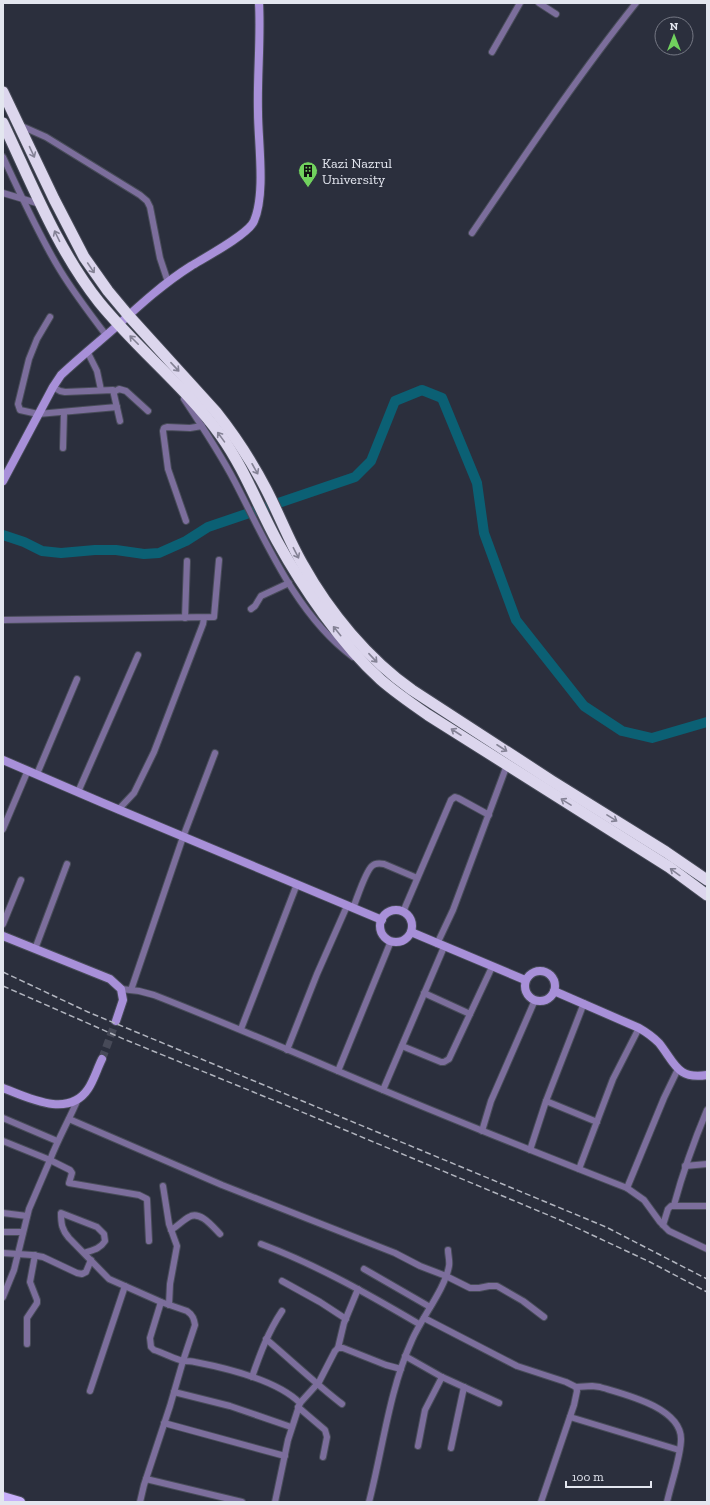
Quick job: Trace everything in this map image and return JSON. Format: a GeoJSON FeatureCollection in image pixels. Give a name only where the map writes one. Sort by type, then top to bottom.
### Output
{"type":"FeatureCollection","features":[{"type":"Feature","properties":{"kind":"highway"},"geometry":{"type":"LineString","coordinates":[[3,92],[54,199],[84,257],[108,291],[128,315],[230,429],[266,489],[304,567],[318,590],[337,616],[385,670],[412,690],[666,852],[707,880]]}},
{"type":"Feature","properties":{"kind":"highway"},"geometry":{"type":"LineString","coordinates":[[3,123],[71,262],[98,301],[118,325],[209,421],[221,437],[237,462],[248,497],[268,523],[289,560],[336,631],[372,671],[410,702],[669,867],[707,895]]}},
{"type":"Feature","properties":{"kind":"main road"},"geometry":{"type":"LineString","coordinates":[[3,1497],[20,1502]]}},
{"type":"Feature","properties":{"kind":"street"},"geometry":{"type":"LineString","coordinates":[[3,482],[53,386],[61,375],[128,315],[168,282],[230,242],[254,222],[260,185],[258,112],[260,46],[259,3]]}},
{"type":"Feature","properties":{"kind":"street"},"geometry":{"type":"LineString","coordinates":[[492,52],[520,3]]}},
{"type":"Feature","properties":{"kind":"street"},"geometry":{"type":"LineString","coordinates":[[539,3],[556,14]]}},
{"type":"Feature","properties":{"kind":"street"},"geometry":{"type":"LineString","coordinates":[[472,233],[543,128],[613,31],[636,3]]}},
{"type":"Feature","properties":{"kind":"street"},"geometry":{"type":"LineString","coordinates":[[19,125],[46,137],[140,195],[147,201],[150,207],[160,258],[168,282]]}},
{"type":"Feature","properties":{"kind":"street"},"geometry":{"type":"LineString","coordinates":[[3,157],[42,238],[59,269],[88,312],[106,335]]}},
{"type":"Feature","properties":{"kind":"street"},"geometry":{"type":"LineString","coordinates":[[3,193],[42,204]]}},
{"type":"Feature","properties":{"kind":"street"},"geometry":{"type":"LineString","coordinates":[[50,317],[37,339],[30,359],[18,404],[20,410],[38,414],[117,407]]}},
{"type":"Feature","properties":{"kind":"street"},"geometry":{"type":"LineString","coordinates":[[87,352],[97,370],[101,390]]}},
{"type":"Feature","properties":{"kind":"street"},"geometry":{"type":"LineString","coordinates":[[173,382],[248,497],[256,524],[278,565],[309,613],[330,638],[342,649],[372,671]]}},
{"type":"Feature","properties":{"kind":"street"},"geometry":{"type":"LineString","coordinates":[[53,386],[60,391],[65,392],[101,390],[113,390],[114,392]]}},
{"type":"Feature","properties":{"kind":"street"},"geometry":{"type":"LineString","coordinates":[[114,392],[119,389],[126,391],[148,411]]}},
{"type":"Feature","properties":{"kind":"street"},"geometry":{"type":"LineString","coordinates":[[114,392],[120,421]]}},
{"type":"Feature","properties":{"kind":"street"},"geometry":{"type":"LineString","coordinates":[[63,448],[64,412]]}},
{"type":"Feature","properties":{"kind":"street"},"geometry":{"type":"LineString","coordinates":[[186,521],[168,469],[163,431],[164,428],[167,427],[190,428],[202,426]]}},
{"type":"Feature","properties":{"kind":"street"},"geometry":{"type":"LineString","coordinates":[[3,620],[214,617],[219,560]]}},
{"type":"Feature","properties":{"kind":"street"},"geometry":{"type":"LineString","coordinates":[[184,618],[187,561]]}},
{"type":"Feature","properties":{"kind":"street"},"geometry":{"type":"LineString","coordinates":[[251,609],[261,596],[289,583]]}},
{"type":"Feature","properties":{"kind":"street"},"geometry":{"type":"LineString","coordinates":[[118,810],[134,793],[154,752],[204,618]]}},
{"type":"Feature","properties":{"kind":"street"},"geometry":{"type":"LineString","coordinates":[[78,792],[138,655]]}},
{"type":"Feature","properties":{"kind":"street"},"geometry":{"type":"LineString","coordinates":[[37,774],[77,679]]}},
{"type":"Feature","properties":{"kind":"street"},"geometry":{"type":"LineString","coordinates":[[130,990],[215,753]]}},
{"type":"Feature","properties":{"kind":"street"},"geometry":{"type":"LineString","coordinates":[[3,760],[118,810],[382,920]]}},
{"type":"Feature","properties":{"kind":"street"},"geometry":{"type":"LineString","coordinates":[[384,1090],[424,993],[452,910],[507,765]]}},
{"type":"Feature","properties":{"kind":"street"},"geometry":{"type":"LineString","coordinates":[[3,829],[28,770]]}},
{"type":"Feature","properties":{"kind":"street"},"geometry":{"type":"LineString","coordinates":[[403,912],[451,800],[458,798],[489,815]]}},
{"type":"Feature","properties":{"kind":"street"},"geometry":{"type":"LineString","coordinates":[[288,1050],[317,974],[368,871],[374,864],[379,863],[417,878]]}},
{"type":"Feature","properties":{"kind":"street"},"geometry":{"type":"LineString","coordinates":[[35,949],[67,864]]}},
{"type":"Feature","properties":{"kind":"street"},"geometry":{"type":"LineString","coordinates":[[3,924],[21,880]]}},
{"type":"Feature","properties":{"kind":"street"},"geometry":{"type":"LineString","coordinates":[[241,1029],[297,884]]}},
{"type":"Feature","properties":{"kind":"street"},"geometry":{"type":"LineString","coordinates":[[398,910],[403,912],[407,914],[412,923],[411,932],[400,942],[391,941],[386,938],[381,930],[382,920],[388,913],[398,910]]}},
{"type":"Feature","properties":{"kind":"street"},"geometry":{"type":"LineString","coordinates":[[411,932],[525,980]]}},
{"type":"Feature","properties":{"kind":"street"},"geometry":{"type":"LineString","coordinates":[[3,936],[105,976],[122,989],[154,995],[241,1029],[482,1131],[627,1188],[644,1200],[669,1231],[707,1249]]}},
{"type":"Feature","properties":{"kind":"street"},"geometry":{"type":"LineString","coordinates":[[338,1071],[391,941]]}},
{"type":"Feature","properties":{"kind":"street"},"geometry":{"type":"LineString","coordinates":[[402,1046],[444,1062],[449,1059],[492,966]]}},
{"type":"Feature","properties":{"kind":"street"},"geometry":{"type":"LineString","coordinates":[[543,971],[554,980],[554,991],[549,998],[545,1000],[535,1000],[527,994],[525,989],[525,980],[533,972],[543,971]]}},
{"type":"Feature","properties":{"kind":"street"},"geometry":{"type":"LineString","coordinates":[[116,1021],[123,1000],[122,989]]}},
{"type":"Feature","properties":{"kind":"street"},"geometry":{"type":"LineString","coordinates":[[554,991],[584,1003],[649,1034],[658,1042],[678,1069],[692,1077],[707,1075]]}},
{"type":"Feature","properties":{"kind":"street"},"geometry":{"type":"LineString","coordinates":[[424,993],[470,1014]]}},
{"type":"Feature","properties":{"kind":"street"},"geometry":{"type":"LineString","coordinates":[[482,1131],[491,1101],[535,1000]]}},
{"type":"Feature","properties":{"kind":"street"},"geometry":{"type":"LineString","coordinates":[[530,1150],[546,1101],[584,1003]]}},
{"type":"Feature","properties":{"kind":"street"},"geometry":{"type":"LineString","coordinates":[[579,1169],[613,1079],[639,1028]]}},
{"type":"Feature","properties":{"kind":"street"},"geometry":{"type":"LineString","coordinates":[[3,1088],[44,1103],[55,1105],[65,1104],[78,1099],[88,1090],[102,1059]]}},
{"type":"Feature","properties":{"kind":"street"},"geometry":{"type":"LineString","coordinates":[[627,1188],[664,1098],[678,1069]]}},
{"type":"Feature","properties":{"kind":"street"},"geometry":{"type":"LineString","coordinates":[[3,1297],[14,1270],[27,1216],[34,1195],[57,1141],[78,1099]]}},
{"type":"Feature","properties":{"kind":"street"},"geometry":{"type":"LineString","coordinates":[[546,1101],[596,1122]]}},
{"type":"Feature","properties":{"kind":"street"},"geometry":{"type":"LineString","coordinates":[[674,1205],[686,1166],[707,1110]]}},
{"type":"Feature","properties":{"kind":"street"},"geometry":{"type":"LineString","coordinates":[[3,1118],[57,1141]]}},
{"type":"Feature","properties":{"kind":"street"},"geometry":{"type":"LineString","coordinates":[[69,1119],[222,1185],[390,1251],[470,1288],[497,1286],[524,1301],[544,1317]]}},
{"type":"Feature","properties":{"kind":"street"},"geometry":{"type":"LineString","coordinates":[[3,1141],[50,1160],[70,1170],[72,1173],[69,1183],[139,1195],[147,1199],[149,1241]]}},
{"type":"Feature","properties":{"kind":"street"},"geometry":{"type":"LineString","coordinates":[[686,1166],[707,1164]]}},
{"type":"Feature","properties":{"kind":"street"},"geometry":{"type":"LineString","coordinates":[[163,1186],[171,1230],[177,1246],[170,1284],[169,1305]]}},
{"type":"Feature","properties":{"kind":"street"},"geometry":{"type":"LineString","coordinates":[[663,1225],[668,1208],[674,1205],[707,1206]]}},
{"type":"Feature","properties":{"kind":"street"},"geometry":{"type":"LineString","coordinates":[[3,1213],[27,1216]]}},
{"type":"Feature","properties":{"kind":"street"},"geometry":{"type":"LineString","coordinates":[[84,1253],[102,1246],[105,1241],[104,1234],[97,1228],[61,1213],[61,1224],[69,1238],[109,1279],[161,1302],[187,1311],[194,1319],[195,1325],[140,1502]]}},
{"type":"Feature","properties":{"kind":"street"},"geometry":{"type":"LineString","coordinates":[[171,1230],[194,1215],[202,1217],[220,1234]]}},
{"type":"Feature","properties":{"kind":"street"},"geometry":{"type":"LineString","coordinates":[[3,1232],[23,1232]]}},
{"type":"Feature","properties":{"kind":"street"},"geometry":{"type":"LineString","coordinates":[[261,1244],[296,1258],[358,1288],[419,1324]]}},
{"type":"Feature","properties":{"kind":"street"},"geometry":{"type":"LineString","coordinates":[[369,1502],[380,1458],[387,1416],[400,1369],[419,1324],[424,1318],[446,1276],[449,1266],[448,1250]]}},
{"type":"Feature","properties":{"kind":"street"},"geometry":{"type":"LineString","coordinates":[[3,1253],[35,1256],[54,1261],[82,1274],[86,1272],[91,1260]]}},
{"type":"Feature","properties":{"kind":"street"},"geometry":{"type":"LineString","coordinates":[[26,1344],[27,1318],[37,1303],[30,1282],[35,1256]]}},
{"type":"Feature","properties":{"kind":"street"},"geometry":{"type":"LineString","coordinates":[[364,1269],[430,1307]]}},
{"type":"Feature","properties":{"kind":"street"},"geometry":{"type":"LineString","coordinates":[[282,1281],[320,1302],[346,1319]]}},
{"type":"Feature","properties":{"kind":"street"},"geometry":{"type":"LineString","coordinates":[[90,1391],[125,1286]]}},
{"type":"Feature","properties":{"kind":"street"},"geometry":{"type":"LineString","coordinates":[[275,1502],[291,1427],[299,1405],[317,1384],[338,1348],[346,1319],[358,1288]]}},
{"type":"Feature","properties":{"kind":"street"},"geometry":{"type":"LineString","coordinates":[[161,1302],[150,1338],[151,1347],[154,1350],[183,1361],[193,1361],[228,1369],[252,1377],[277,1388],[299,1405],[325,1430],[327,1437],[323,1457]]}},
{"type":"Feature","properties":{"kind":"street"},"geometry":{"type":"LineString","coordinates":[[252,1377],[266,1339],[282,1311]]}},
{"type":"Feature","properties":{"kind":"street"},"geometry":{"type":"LineString","coordinates":[[424,1318],[517,1366],[566,1382],[576,1387],[600,1387],[650,1404],[659,1409],[678,1427],[681,1440],[667,1502]]}},
{"type":"Feature","properties":{"kind":"street"},"geometry":{"type":"LineString","coordinates":[[266,1339],[296,1363],[317,1384],[342,1404]]}},
{"type":"Feature","properties":{"kind":"street"},"geometry":{"type":"LineString","coordinates":[[338,1348],[343,1348],[400,1369]]}},
{"type":"Feature","properties":{"kind":"street"},"geometry":{"type":"LineString","coordinates":[[405,1356],[442,1377],[499,1403]]}},
{"type":"Feature","properties":{"kind":"street"},"geometry":{"type":"LineString","coordinates":[[418,1446],[425,1410],[442,1377]]}},
{"type":"Feature","properties":{"kind":"street"},"geometry":{"type":"LineString","coordinates":[[451,1448],[464,1387]]}},
{"type":"Feature","properties":{"kind":"street"},"geometry":{"type":"LineString","coordinates":[[541,1502],[570,1417],[577,1391],[576,1387]]}},
{"type":"Feature","properties":{"kind":"street"},"geometry":{"type":"LineString","coordinates":[[174,1392],[230,1406],[291,1427]]}},
{"type":"Feature","properties":{"kind":"street"},"geometry":{"type":"LineString","coordinates":[[570,1417],[679,1450]]}},
{"type":"Feature","properties":{"kind":"street"},"geometry":{"type":"LineString","coordinates":[[164,1423],[285,1456]]}},
{"type":"Feature","properties":{"kind":"street"},"geometry":{"type":"LineString","coordinates":[[146,1479],[242,1502]]}},
{"type":"Feature","properties":{"kind":"waterway"},"geometry":{"type":"LineString","coordinates":[[3,535],[24,542],[42,551],[61,553],[116,550],[144,554],[159,553],[186,541],[208,527],[355,477],[371,461],[395,401],[422,390],[442,398],[477,483],[484,533],[516,620],[584,706],[622,731],[652,738],[707,722]]}},
{"type":"Feature","properties":{"kind":"tunnel"},"geometry":{"type":"LineString","coordinates":[[102,1059],[116,1021]]}},
{"type":"Feature","properties":{"kind":"railway"},"geometry":{"type":"LineString","coordinates":[[3,972],[88,1012],[606,1227],[707,1279]]}},
{"type":"Feature","properties":{"kind":"railway"},"geometry":{"type":"LineString","coordinates":[[3,986],[126,1040],[560,1220],[650,1262],[707,1292]]}},
{"type":"Feature","properties":{"kind":"place","name":"Kazi Nazrul University"},"geometry":{"type":"Point","coordinates":[308,188]}}]}
